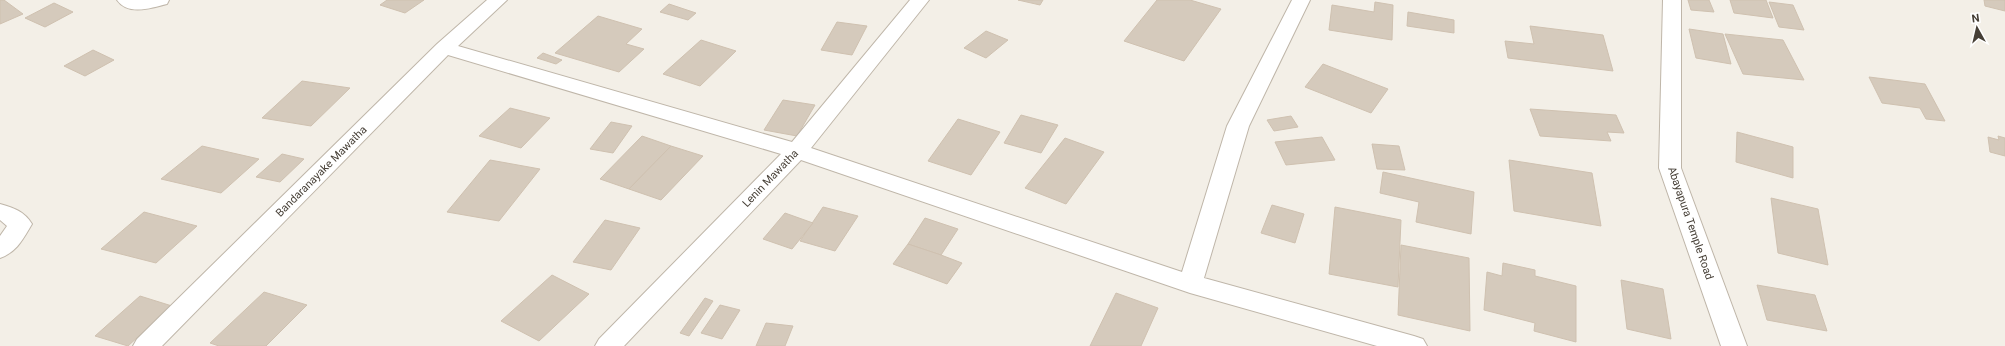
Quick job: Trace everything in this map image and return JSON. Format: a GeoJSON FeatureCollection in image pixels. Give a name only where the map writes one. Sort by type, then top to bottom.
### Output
{"type":"FeatureCollection","features":[{"type":"Feature","properties":{"kind":"street"},"geometry":{"type":"LineString","coordinates":[[126,0],[136,5],[160,0]]}},
{"type":"Feature","properties":{"kind":"street","name":"Bandaranayake Mawatha"},"geometry":{"type":"LineString","coordinates":[[146,346],[444,48],[498,0]]}},
{"type":"Feature","properties":{"kind":"street","name":"Lenin Mawatha"},"geometry":{"type":"LineString","coordinates":[[608,346],[797,151],[920,0]]}},
{"type":"Feature","properties":{"kind":"street"},"geometry":{"type":"LineString","coordinates":[[1190,284],[1238,126],[1301,0]]}},
{"type":"Feature","properties":{"kind":"street","name":"Abayapura Temple Road"},"geometry":{"type":"LineString","coordinates":[[1672,0],[1670,168],[1734,346]]}},
{"type":"Feature","properties":{"kind":"street"},"geometry":{"type":"LineString","coordinates":[[444,48],[797,151],[1190,284],[1414,346]]}},
{"type":"Feature","properties":{"kind":"street"},"geometry":{"type":"LineString","coordinates":[[0,212],[10,215],[20,224],[11,240],[0,249]]}},
{"type":"Feature","properties":{"kind":"building"},"geometry":{"type":"Polygon","coordinates":[[[0,0],[4,0],[23,14],[0,24],[0,0]]]}},
{"type":"Feature","properties":{"kind":"building"},"geometry":{"type":"Polygon","coordinates":[[[387,0],[424,0],[405,13],[380,5],[387,0]]]}},
{"type":"Feature","properties":{"kind":"building"},"geometry":{"type":"Polygon","coordinates":[[[1018,0],[1043,0],[1040,5],[1018,0]]]}},
{"type":"Feature","properties":{"kind":"building"},"geometry":{"type":"Polygon","coordinates":[[[1157,0],[1190,0],[1221,9],[1184,61],[1124,41],[1157,0]]]}},
{"type":"Feature","properties":{"kind":"building"},"geometry":{"type":"Polygon","coordinates":[[[1688,0],[1709,0],[1714,12],[1691,10],[1688,0]]]}},
{"type":"Feature","properties":{"kind":"building"},"geometry":{"type":"Polygon","coordinates":[[[1730,0],[1766,0],[1773,18],[1734,13],[1730,0]]]}},
{"type":"Feature","properties":{"kind":"building"},"geometry":{"type":"Polygon","coordinates":[[[1984,0],[2005,0],[2005,11],[1985,6],[1984,0]]]}},
{"type":"Feature","properties":{"kind":"building"},"geometry":{"type":"Polygon","coordinates":[[[1375,2],[1393,5],[1392,40],[1329,30],[1332,5],[1374,12],[1375,2]]]}},
{"type":"Feature","properties":{"kind":"building"},"geometry":{"type":"Polygon","coordinates":[[[1769,2],[1793,5],[1804,30],[1779,27],[1769,2]]]}},
{"type":"Feature","properties":{"kind":"building"},"geometry":{"type":"Polygon","coordinates":[[[54,3],[73,12],[45,27],[25,18],[54,3]]]}},
{"type":"Feature","properties":{"kind":"building"},"geometry":{"type":"Polygon","coordinates":[[[669,4],[696,13],[688,20],[660,12],[669,4]]]}},
{"type":"Feature","properties":{"kind":"building"},"geometry":{"type":"Polygon","coordinates":[[[1408,12],[1454,20],[1454,33],[1407,26],[1408,12]]]}},
{"type":"Feature","properties":{"kind":"building"},"geometry":{"type":"Polygon","coordinates":[[[598,16],[642,29],[626,44],[644,49],[619,72],[555,53],[598,16]]]}},
{"type":"Feature","properties":{"kind":"building"},"geometry":{"type":"Polygon","coordinates":[[[837,22],[867,26],[852,55],[821,50],[837,22]]]}},
{"type":"Feature","properties":{"kind":"building"},"geometry":{"type":"Polygon","coordinates":[[[1530,26],[1603,35],[1613,71],[1508,58],[1505,41],[1534,44],[1530,26]]]}},
{"type":"Feature","properties":{"kind":"building"},"geometry":{"type":"Polygon","coordinates":[[[1689,29],[1723,34],[1731,64],[1696,58],[1689,29]]]}},
{"type":"Feature","properties":{"kind":"building"},"geometry":{"type":"Polygon","coordinates":[[[986,31],[1008,40],[986,58],[964,48],[986,31]]]}},
{"type":"Feature","properties":{"kind":"building"},"geometry":{"type":"Polygon","coordinates":[[[1725,34],[1783,40],[1804,80],[1743,74],[1725,34]]]}},
{"type":"Feature","properties":{"kind":"building"},"geometry":{"type":"Polygon","coordinates":[[[701,40],[736,51],[700,86],[663,74],[701,40]]]}},
{"type":"Feature","properties":{"kind":"building"},"geometry":{"type":"Polygon","coordinates":[[[93,50],[114,60],[85,76],[64,66],[93,50]]]}},
{"type":"Feature","properties":{"kind":"building"},"geometry":{"type":"Polygon","coordinates":[[[543,53],[562,60],[556,64],[537,58],[543,53]]]}},
{"type":"Feature","properties":{"kind":"building"},"geometry":{"type":"Polygon","coordinates":[[[1323,64],[1388,89],[1371,113],[1305,87],[1323,64]]]}},
{"type":"Feature","properties":{"kind":"building"},"geometry":{"type":"Polygon","coordinates":[[[1869,77],[1925,84],[1945,121],[1926,119],[1920,108],[1882,103],[1869,77]]]}},
{"type":"Feature","properties":{"kind":"building"},"geometry":{"type":"Polygon","coordinates":[[[302,81],[350,88],[311,126],[262,118],[302,81]]]}},
{"type":"Feature","properties":{"kind":"building"},"geometry":{"type":"Polygon","coordinates":[[[783,100],[815,105],[797,136],[764,130],[783,100]]]}},
{"type":"Feature","properties":{"kind":"building"},"geometry":{"type":"Polygon","coordinates":[[[510,108],[550,118],[521,148],[479,136],[510,108]]]}},
{"type":"Feature","properties":{"kind":"building"},"geometry":{"type":"Polygon","coordinates":[[[1530,109],[1616,115],[1624,133],[1607,132],[1611,141],[1540,136],[1530,109]]]}},
{"type":"Feature","properties":{"kind":"building"},"geometry":{"type":"Polygon","coordinates":[[[1021,115],[1058,125],[1041,153],[1004,143],[1021,115]]]}},
{"type":"Feature","properties":{"kind":"building"},"geometry":{"type":"Polygon","coordinates":[[[1291,116],[1298,127],[1274,131],[1267,120],[1291,116]]]}},
{"type":"Feature","properties":{"kind":"building"},"geometry":{"type":"Polygon","coordinates":[[[958,119],[1000,132],[971,175],[928,161],[958,119]]]}},
{"type":"Feature","properties":{"kind":"building"},"geometry":{"type":"Polygon","coordinates":[[[611,122],[632,126],[613,153],[590,149],[611,122]]]}},
{"type":"Feature","properties":{"kind":"building"},"geometry":{"type":"Polygon","coordinates":[[[1737,132],[1793,147],[1793,178],[1736,162],[1737,132]]]}},
{"type":"Feature","properties":{"kind":"building"},"geometry":{"type":"Polygon","coordinates":[[[642,136],[671,146],[629,189],[600,179],[642,136]]]}},
{"type":"Feature","properties":{"kind":"building"},"geometry":{"type":"Polygon","coordinates":[[[1998,136],[2005,138],[2005,156],[1990,152],[1988,137],[1999,140],[1998,136]]]}},
{"type":"Feature","properties":{"kind":"building"},"geometry":{"type":"Polygon","coordinates":[[[1322,137],[1335,160],[1286,165],[1275,142],[1322,137]]]}},
{"type":"Feature","properties":{"kind":"building"},"geometry":{"type":"Polygon","coordinates":[[[1065,138],[1104,152],[1066,204],[1025,188],[1065,138]]]}},
{"type":"Feature","properties":{"kind":"building"},"geometry":{"type":"Polygon","coordinates":[[[1372,144],[1399,146],[1405,170],[1377,169],[1372,144]]]}},
{"type":"Feature","properties":{"kind":"building"},"geometry":{"type":"Polygon","coordinates":[[[202,146],[259,159],[221,193],[161,179],[202,146]]]}},
{"type":"Feature","properties":{"kind":"building"},"geometry":{"type":"Polygon","coordinates":[[[671,146],[703,156],[661,200],[629,189],[671,146]]]}},
{"type":"Feature","properties":{"kind":"building"},"geometry":{"type":"Polygon","coordinates":[[[282,154],[304,159],[280,182],[256,177],[282,154]]]}},
{"type":"Feature","properties":{"kind":"building"},"geometry":{"type":"Polygon","coordinates":[[[490,160],[540,169],[499,221],[447,212],[490,160]]]}},
{"type":"Feature","properties":{"kind":"building"},"geometry":{"type":"Polygon","coordinates":[[[1509,160],[1592,173],[1601,226],[1514,211],[1509,160]]]}},
{"type":"Feature","properties":{"kind":"building"},"geometry":{"type":"Polygon","coordinates":[[[1383,172],[1474,192],[1471,234],[1416,222],[1419,202],[1380,193],[1383,172]]]}},
{"type":"Feature","properties":{"kind":"building"},"geometry":{"type":"Polygon","coordinates":[[[1771,198],[1818,209],[1828,265],[1778,253],[1771,198]]]}},
{"type":"Feature","properties":{"kind":"building"},"geometry":{"type":"Polygon","coordinates":[[[1272,205],[1304,214],[1295,243],[1261,233],[1272,205]]]}},
{"type":"Feature","properties":{"kind":"building"},"geometry":{"type":"Polygon","coordinates":[[[823,207],[858,216],[835,251],[800,241],[823,207]]]}},
{"type":"Feature","properties":{"kind":"building"},"geometry":{"type":"Polygon","coordinates":[[[1335,207],[1401,220],[1398,287],[1329,274],[1335,207]]]}},
{"type":"Feature","properties":{"kind":"building"},"geometry":{"type":"Polygon","coordinates":[[[144,212],[197,226],[156,263],[101,249],[144,212]]]}},
{"type":"Feature","properties":{"kind":"building"},"geometry":{"type":"Polygon","coordinates":[[[785,213],[813,223],[792,249],[763,239],[785,213]]]}},
{"type":"Feature","properties":{"kind":"building"},"geometry":{"type":"Polygon","coordinates":[[[925,218],[958,229],[941,255],[908,244],[925,218]]]}},
{"type":"Feature","properties":{"kind":"building"},"geometry":{"type":"Polygon","coordinates":[[[605,220],[640,228],[611,270],[573,262],[605,220]]]}},
{"type":"Feature","properties":{"kind":"building"},"geometry":{"type":"Polygon","coordinates":[[[908,244],[962,263],[947,284],[893,264],[908,244]]]}},
{"type":"Feature","properties":{"kind":"building"},"geometry":{"type":"Polygon","coordinates":[[[1401,245],[1469,258],[1470,331],[1398,315],[1401,245]]]}},
{"type":"Feature","properties":{"kind":"building"},"geometry":{"type":"Polygon","coordinates":[[[1503,263],[1535,270],[1535,276],[1576,286],[1576,342],[1534,331],[1535,323],[1484,310],[1487,272],[1502,276],[1503,263]]]}},
{"type":"Feature","properties":{"kind":"building"},"geometry":{"type":"Polygon","coordinates":[[[552,275],[589,294],[539,341],[501,321],[552,275]]]}},
{"type":"Feature","properties":{"kind":"building"},"geometry":{"type":"Polygon","coordinates":[[[1621,280],[1663,289],[1671,339],[1627,329],[1621,280]]]}},
{"type":"Feature","properties":{"kind":"building"},"geometry":{"type":"Polygon","coordinates":[[[1757,285],[1815,295],[1827,331],[1767,320],[1757,285]]]}},
{"type":"Feature","properties":{"kind":"building"},"geometry":{"type":"Polygon","coordinates":[[[264,292],[307,305],[266,346],[219,346],[210,343],[264,292]]]}},
{"type":"Feature","properties":{"kind":"building"},"geometry":{"type":"Polygon","coordinates":[[[1116,293],[1158,308],[1141,346],[1090,346],[1116,293]]]}},
{"type":"Feature","properties":{"kind":"building"},"geometry":{"type":"Polygon","coordinates":[[[140,296],[172,306],[128,346],[95,336],[140,296]]]}},
{"type":"Feature","properties":{"kind":"building"},"geometry":{"type":"Polygon","coordinates":[[[705,298],[713,301],[689,336],[680,333],[705,298]]]}},
{"type":"Feature","properties":{"kind":"building"},"geometry":{"type":"Polygon","coordinates":[[[720,305],[740,310],[722,339],[701,333],[720,305]]]}},
{"type":"Feature","properties":{"kind":"building"},"geometry":{"type":"Polygon","coordinates":[[[766,323],[793,326],[785,346],[756,346],[766,323]]]}}]}
